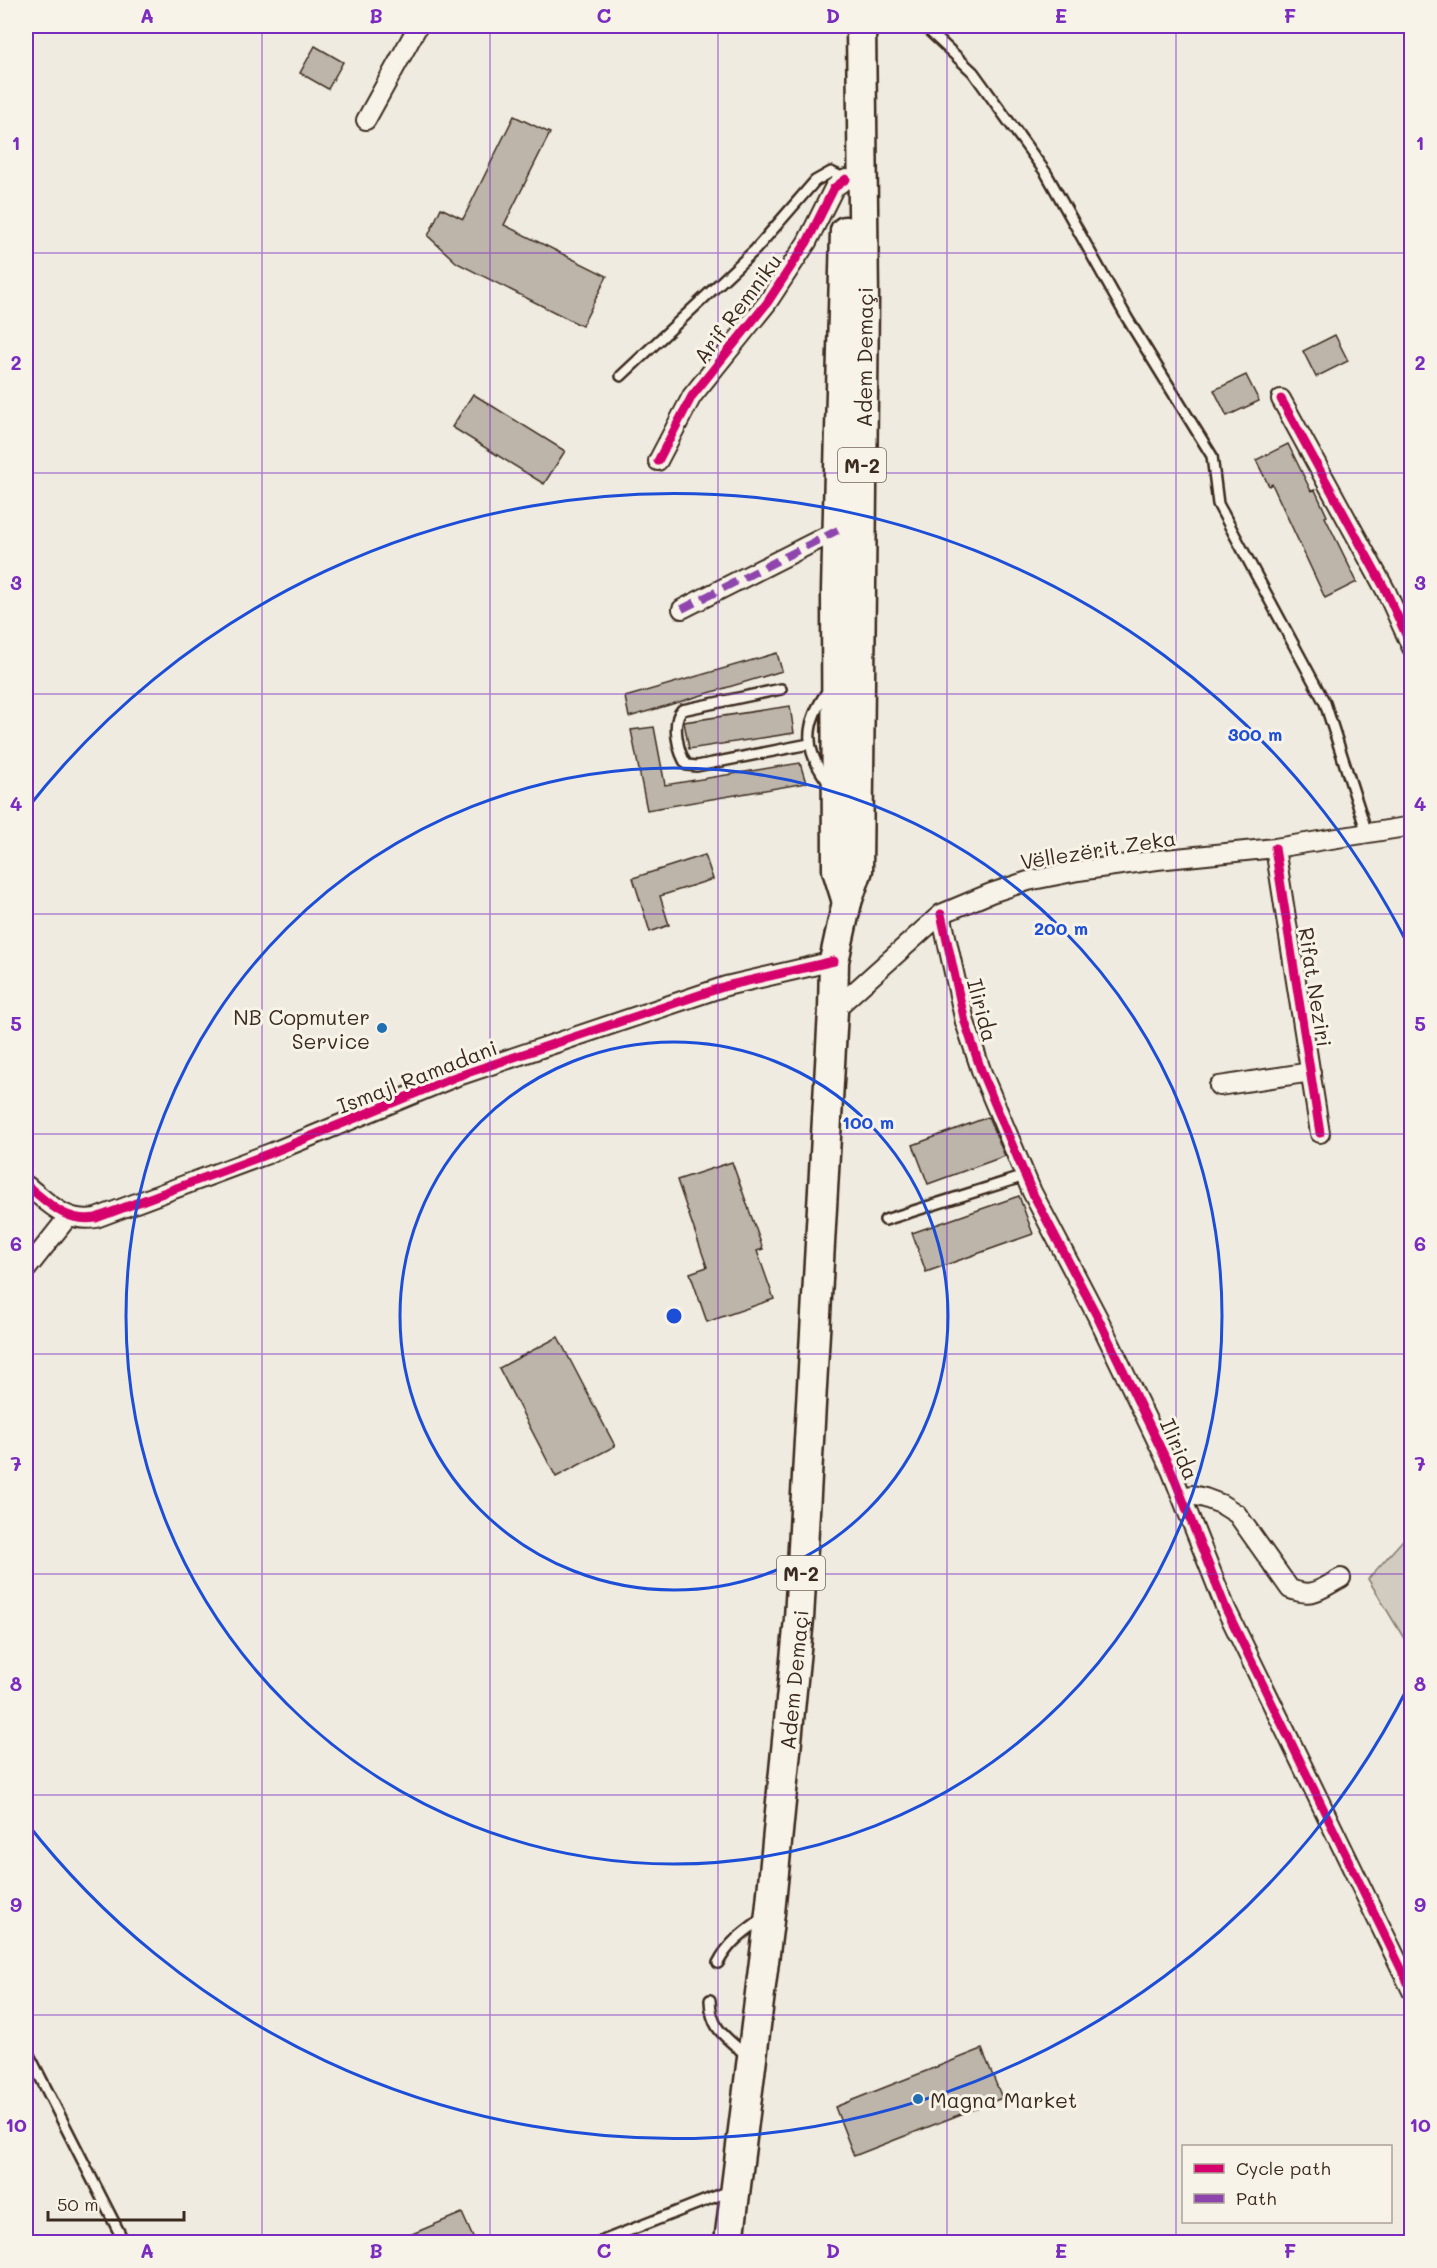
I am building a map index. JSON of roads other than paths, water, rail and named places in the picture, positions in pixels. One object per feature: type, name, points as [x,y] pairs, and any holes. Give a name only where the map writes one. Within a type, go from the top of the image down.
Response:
[{"type":"main road","name":"Adem Demaçi","points":[[844,26],[846,179],[836,591],[837,870],[847,902]]},
{"type":"main road","name":"Adem Demaçi","points":[[729,2242],[770,1913],[799,1619],[834,961],[847,902],[858,870],[864,299],[861,26]]},
{"type":"street","points":[[366,120],[418,26]]},
{"type":"street","name":"Arif Remniku","points":[[658,461],[692,396],[767,303],[807,242],[834,188],[846,179]]},
{"type":"street","points":[[1281,399],[1386,591],[1412,648]]},
{"type":"street","points":[[682,609],[838,530]]},
{"type":"street","name":"Vëllezërit Zeka","points":[[833,1011],[941,914],[991,893],[1028,881],[1158,860],[1275,848],[1412,826]]},
{"type":"street","name":"Rifat Neziri","points":[[1275,848],[1320,1132]]},
{"type":"street","name":"Ilirida","points":[[941,914],[965,1022],[982,1073],[1025,1176],[1097,1316],[1182,1497],[1226,1609],[1412,1991]]},
{"type":"street","name":"Ismajl Ramadani","points":[[68,1217],[83,1220],[96,1218],[273,1152],[455,1077],[715,990],[834,961]]},
{"type":"street","name":"Rifat Neziri","points":[[1219,1086],[1311,1072]]},
{"type":"street","points":[[26,1185],[68,1217],[26,1270]]},
{"type":"street","name":"Ilirida","points":[[1182,1497],[1192,1495],[1205,1498],[1237,1514],[1290,1589],[1304,1594],[1312,1593],[1341,1578]]},
{"type":"lane","points":[[924,26],[973,72],[1046,173],[1127,318],[1212,456],[1218,504],[1325,703],[1367,833]]},
{"type":"lane","points":[[621,376],[755,250],[815,181],[831,172],[846,179]]},
{"type":"lane","points":[[837,677],[813,717],[809,744],[817,765],[837,793]]},
{"type":"lane","points":[[781,689],[682,710],[676,716],[676,723],[682,759],[687,765],[697,766],[809,744]]},
{"type":"lane","points":[[885,1220],[1025,1176]]},
{"type":"lane","points":[[718,1963],[724,1950],[735,1938],[770,1913]]},
{"type":"lane","points":[[710,2000],[711,2016],[719,2030],[752,2061]]},
{"type":"lane","points":[[26,2049],[124,2242]]},
{"type":"lane","points":[[600,2242],[737,2188]]},
{"type":"place","name":"NB Copmuter Service","points":[[382,1028]]},
{"type":"place","name":"Magna Market","points":[[918,2099]]}]
